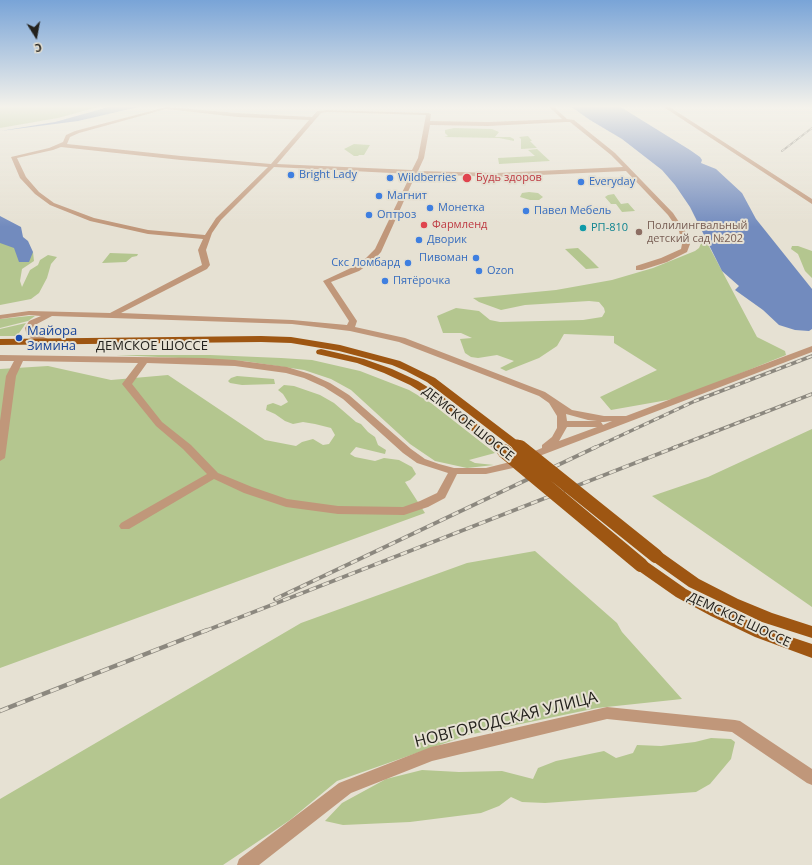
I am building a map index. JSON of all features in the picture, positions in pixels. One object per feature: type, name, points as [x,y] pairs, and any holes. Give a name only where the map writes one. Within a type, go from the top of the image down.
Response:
[{"type":"main road","name":"ДЕМСКОЕ ШОССЕ","points":[[0,342],[290,340],[340,348],[396,363],[421,374],[461,402],[656,556],[694,583],[767,618],[812,632]]},
{"type":"main road","name":"ДЕМСКОЕ ШОССЕ","points":[[0,347],[249,346],[299,348],[360,361],[388,371],[414,383],[438,398],[641,565],[681,593],[716,612],[761,633],[812,651]]},
{"type":"street","points":[[58,146],[37,153],[14,157],[23,178],[37,193],[52,204],[92,220],[148,232],[208,237]]},
{"type":"street","points":[[75,146],[181,158],[273,165],[414,172],[491,175],[628,169]]},
{"type":"street","points":[[112,315],[204,267],[206,265],[202,250],[213,226],[223,213],[273,165],[289,146]]},
{"type":"street","points":[[350,328],[353,321],[326,281],[345,274],[360,266],[369,260],[378,250],[421,158],[423,146]]},
{"type":"street","points":[[604,146],[628,169],[672,215],[683,232],[686,244],[685,249],[679,253],[639,268]]},
{"type":"street","points":[[726,146],[812,202]]},
{"type":"street","points":[[0,317],[29,314],[112,315],[292,322],[350,328],[402,340],[536,392],[569,412],[604,419],[636,416]]},
{"type":"street","points":[[45,341],[30,334],[29,328],[32,323],[52,314],[71,314]]},
{"type":"street","points":[[0,358],[146,359],[235,363],[271,368],[306,376],[327,385],[346,397],[407,451],[421,461],[454,471],[486,471],[509,466],[538,453],[812,349]]},
{"type":"street","points":[[0,458],[11,376],[20,358]]},
{"type":"street","points":[[146,359],[128,384],[159,424],[187,447],[214,475],[248,490],[286,503],[338,510],[404,511],[424,504],[441,495],[454,471]]},
{"type":"street","points":[[538,453],[556,440],[562,428],[562,416],[554,403]]},
{"type":"street","points":[[562,424],[596,424],[636,416]]},
{"type":"street","points":[[125,526],[214,475]]},
{"type":"street","name":"НОВГОРОДСКАЯ УЛИЦА","points":[[245,865],[345,788],[431,754],[606,713],[734,726],[812,778]]},
{"type":"green space","points":[[349,146],[369,146],[364,155],[358,156],[354,156],[344,149]]},
{"type":"green space","points":[[521,146],[535,146],[537,148],[521,149]]},
{"type":"green space","points":[[537,149],[550,161],[499,164],[498,158],[535,156],[528,150]]},
{"type":"green space","points":[[522,193],[538,193],[543,197],[539,200],[530,200],[520,197]]},
{"type":"green space","points":[[614,194],[621,204],[628,203],[635,211],[622,212],[616,204],[611,204],[605,197]]},
{"type":"green space","points":[[0,235],[33,252],[34,261],[22,269],[20,281],[22,287],[30,270],[38,265],[40,260],[48,255],[57,257],[51,264],[47,278],[39,293],[31,299],[0,305]]},
{"type":"green space","points":[[704,237],[757,337],[785,351],[786,355],[679,398],[611,410],[600,397],[657,370],[614,343],[614,336],[564,334],[557,346],[539,358],[506,371],[500,368],[514,361],[497,355],[478,358],[471,357],[465,353],[460,339],[472,338],[461,333],[443,333],[437,316],[456,308],[479,311],[490,320],[500,322],[583,320],[602,317],[605,312],[604,308],[599,302],[589,301],[525,305],[501,310],[479,302],[473,298],[556,290],[612,280],[653,268],[695,251],[699,248]]},
{"type":"green space","points":[[792,246],[798,246],[812,251],[812,278],[805,271],[798,254],[791,249]]},
{"type":"green space","points":[[578,248],[599,268],[586,269],[565,249]]},
{"type":"green space","points":[[110,253],[138,254],[126,262],[102,263]]},
{"type":"green space","points":[[35,316],[28,321],[0,328],[0,319]]},
{"type":"green space","points":[[26,323],[17,336],[0,336],[0,329]]},
{"type":"green space","points":[[116,355],[210,355],[312,360],[360,371],[409,390],[431,403],[495,453],[469,460],[475,463],[494,465],[467,468],[435,461],[410,444],[351,390],[331,379],[304,370],[244,361]]},
{"type":"green space","points":[[48,366],[111,380],[168,375],[265,440],[296,446],[302,442],[313,439],[323,445],[329,444],[335,435],[331,428],[303,422],[293,424],[285,421],[266,410],[267,405],[273,403],[281,406],[288,402],[283,394],[278,390],[284,385],[294,386],[320,395],[334,403],[356,422],[361,424],[375,437],[378,445],[386,450],[385,454],[356,447],[350,454],[355,457],[375,461],[384,458],[399,460],[412,467],[416,474],[410,480],[405,482],[425,513],[0,668],[0,369]]},
{"type":"green space","points":[[237,376],[274,379],[275,384],[242,385],[230,383],[228,381]]},
{"type":"green space","points":[[812,429],[812,607],[652,496],[708,477]]},
{"type":"green space","points":[[535,551],[617,623],[622,632],[682,699],[597,708],[468,735],[337,781],[290,820],[223,865],[0,865],[0,799],[301,623],[467,563]]},
{"type":"green space","points":[[711,738],[731,739],[735,742],[731,759],[710,784],[696,792],[545,803],[522,802],[511,797],[499,806],[481,813],[410,822],[343,825],[325,821],[342,803],[386,779],[422,770],[459,772],[502,771],[533,779],[538,768],[556,761],[604,751],[616,758],[633,753],[637,745],[661,746],[695,742]]},
{"type":"water","points":[[632,146],[684,146],[700,157],[702,160],[701,163],[716,169],[742,193],[756,219],[812,289],[812,329],[809,331],[795,330],[779,325],[763,310],[735,290],[739,286],[722,271],[690,207],[675,185],[662,170]]},
{"type":"water","points":[[0,216],[21,227],[23,237],[28,241],[33,252],[29,262],[19,262],[14,248],[0,243]]},
{"type":"railway","points":[[782,151],[788,146]]},
{"type":"railway","points":[[594,448],[695,401],[812,356]]},
{"type":"railway","points":[[673,448],[812,394]]},
{"type":"railway","points":[[275,599],[596,447]]},
{"type":"railway","points":[[205,631],[676,447]]},
{"type":"railway","points":[[0,711],[207,630]]},
{"type":"place","name":"Bright Lady","points":[[291,175]]},
{"type":"place","name":"Wildberries","points":[[390,178]]},
{"type":"place","name":"Будь здоров","points":[[467,178]]},
{"type":"place","name":"Everyday","points":[[581,182]]},
{"type":"place","name":"Магнит","points":[[379,196]]},
{"type":"place","name":"Монетка","points":[[430,208]]},
{"type":"place","name":"Павел Мебель","points":[[526,211]]},
{"type":"place","name":"Оптроз","points":[[369,215]]},
{"type":"place","name":"Фармленд","points":[[424,225]]},
{"type":"place","name":"РП-810","points":[[583,228]]},
{"type":"place","name":"Полилингвальный детский сад №202","points":[[639,232]]},
{"type":"place","name":"Дворик","points":[[419,240]]},
{"type":"place","name":"Пивоман","points":[[476,258]]},
{"type":"place","name":"Скс Ломбард","points":[[408,263]]},
{"type":"place","name":"Ozon","points":[[479,271]]},
{"type":"place","name":"Пятёрочка","points":[[385,281]]},
{"type":"place","name":"Майора Зимина","points":[[19,338]]}]
